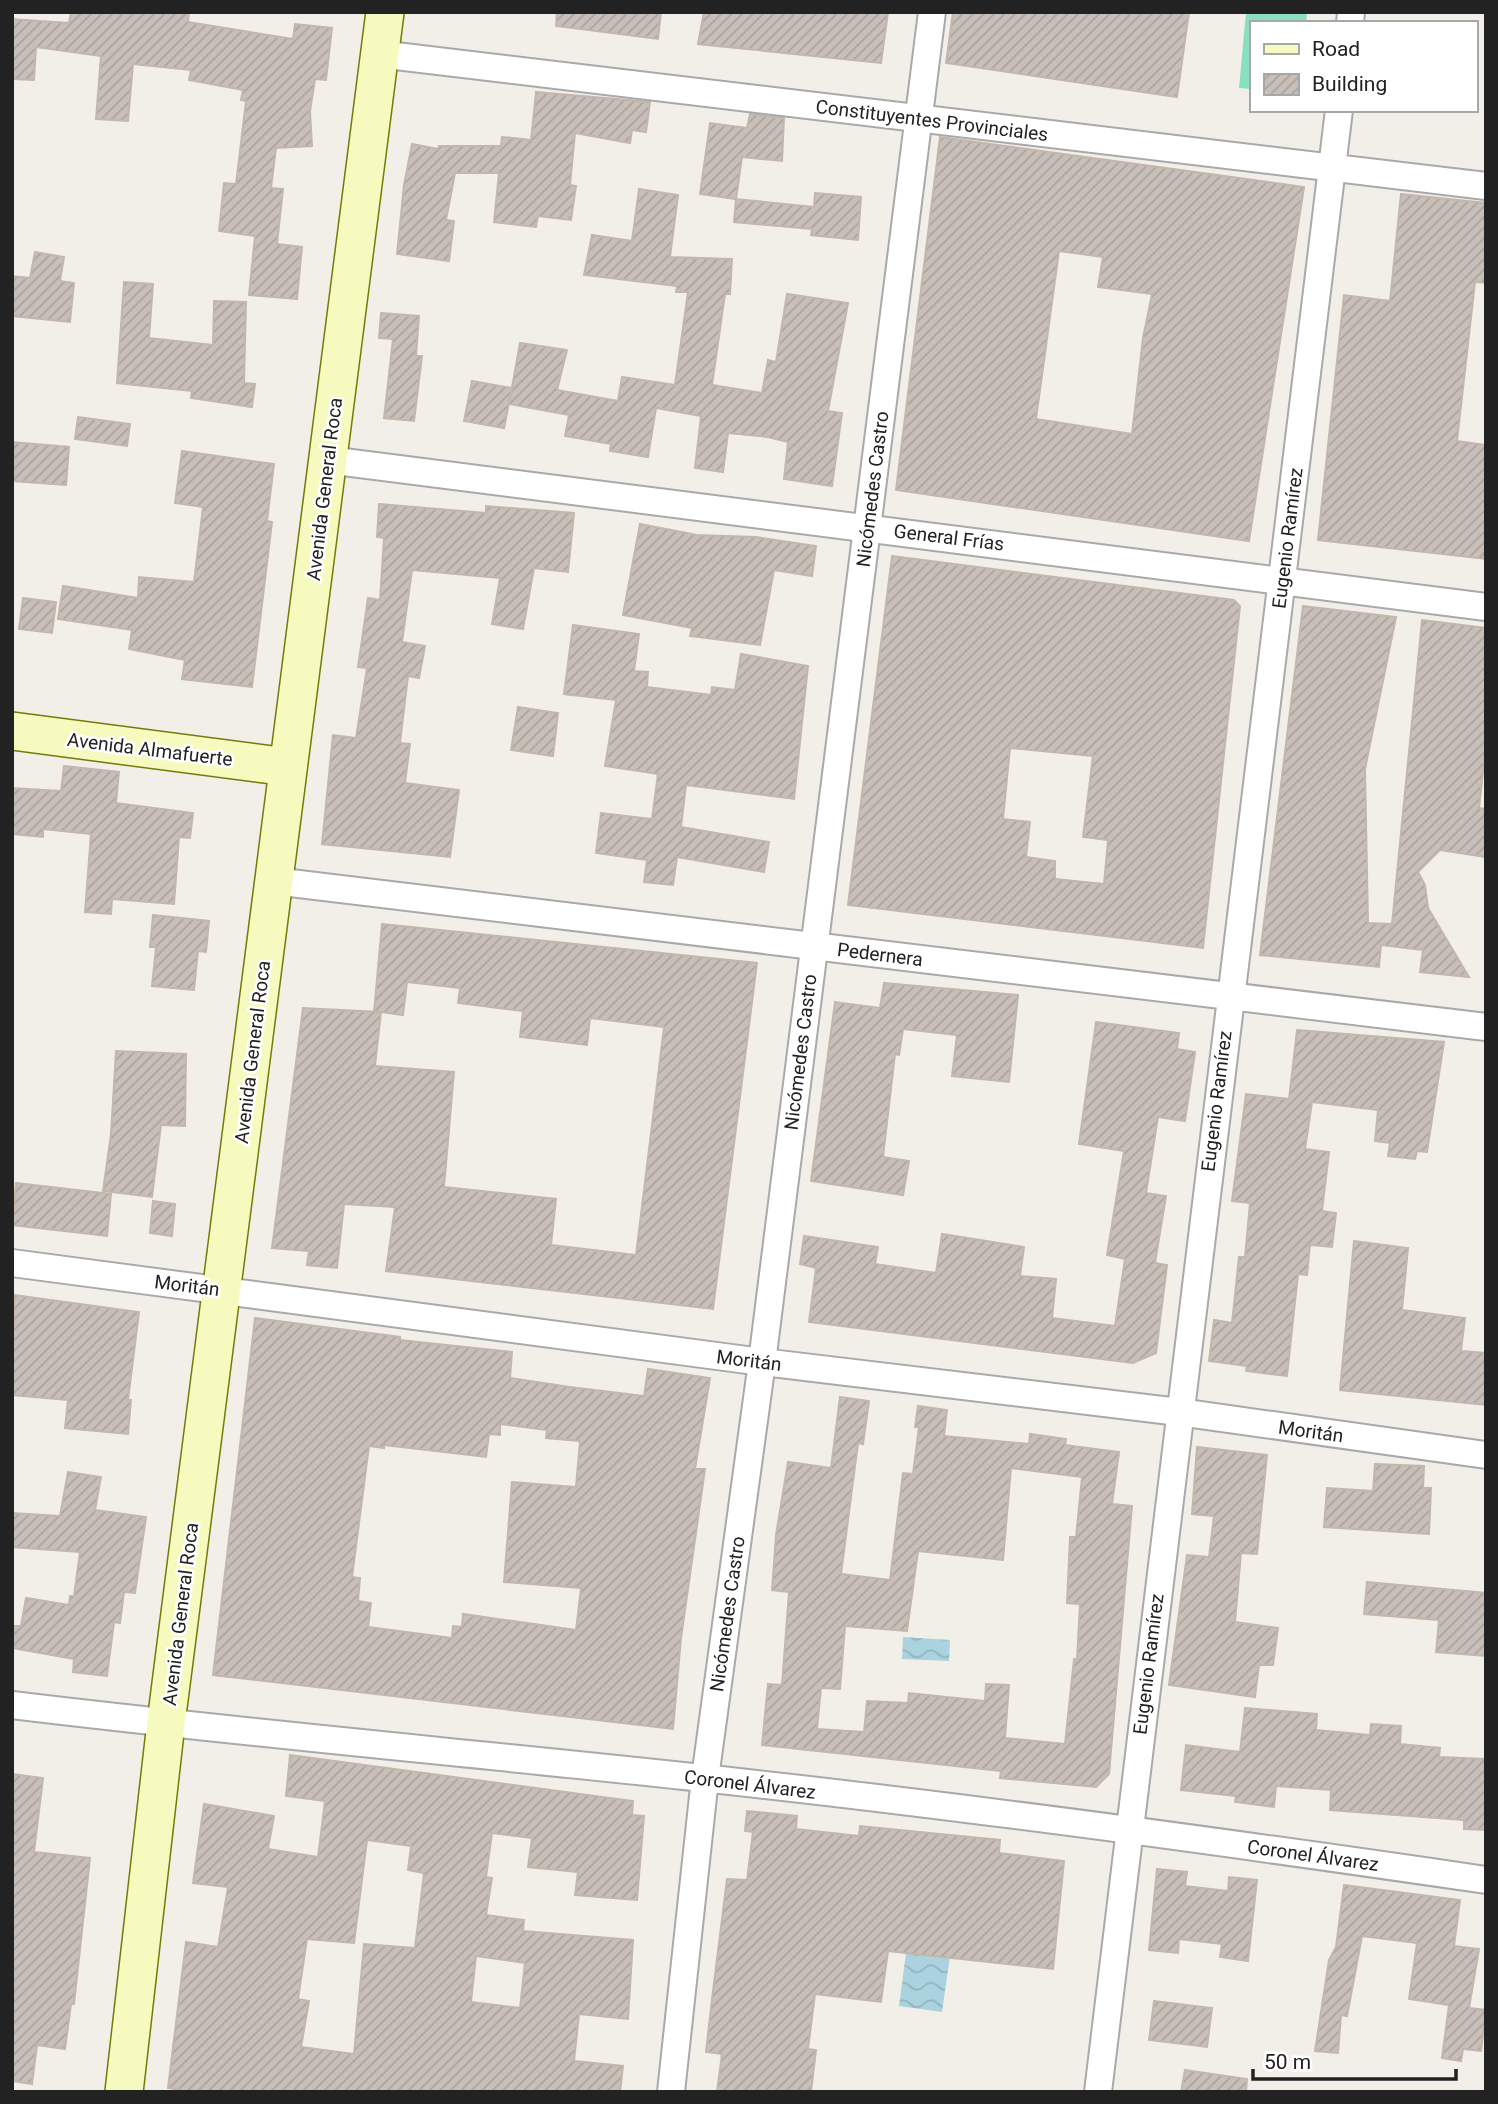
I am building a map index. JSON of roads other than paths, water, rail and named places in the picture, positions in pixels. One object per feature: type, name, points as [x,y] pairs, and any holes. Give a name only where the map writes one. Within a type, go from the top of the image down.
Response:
[{"type":"main road","name":"Avenida General Roca","points":[[124,2092],[166,1723],[385,12]]},
{"type":"main road","name":"Avenida Almafuerte","points":[[12,731],[288,767]]},
{"type":"street","name":"Nicómedes Castro","points":[[671,2092],[705,1778],[762,1362],[932,12]]},
{"type":"street","name":"Constituyentes Provinciales","points":[[379,54],[1486,186]]},
{"type":"street","name":"Eugenio Ramírez","points":[[1098,2092],[1228,996],[1283,580],[1339,112]]},
{"type":"street","name":"General Frías","points":[[328,460],[867,526],[1486,607]]},
{"type":"street","name":"Pedernera","points":[[274,881],[1486,1027]]},
{"type":"street","name":"Moritán","points":[[12,1263],[762,1362],[1179,1412],[1486,1455]]},
{"type":"street","name":"Coronel Álvarez","points":[[12,1705],[705,1778],[1128,1828],[1486,1880]]},
{"type":"water","points":[[903,1637],[950,1640],[949,1661],[902,1659]]},
{"type":"water","points":[[906,1953],[950,1956],[942,2012],[899,2006]]}]
